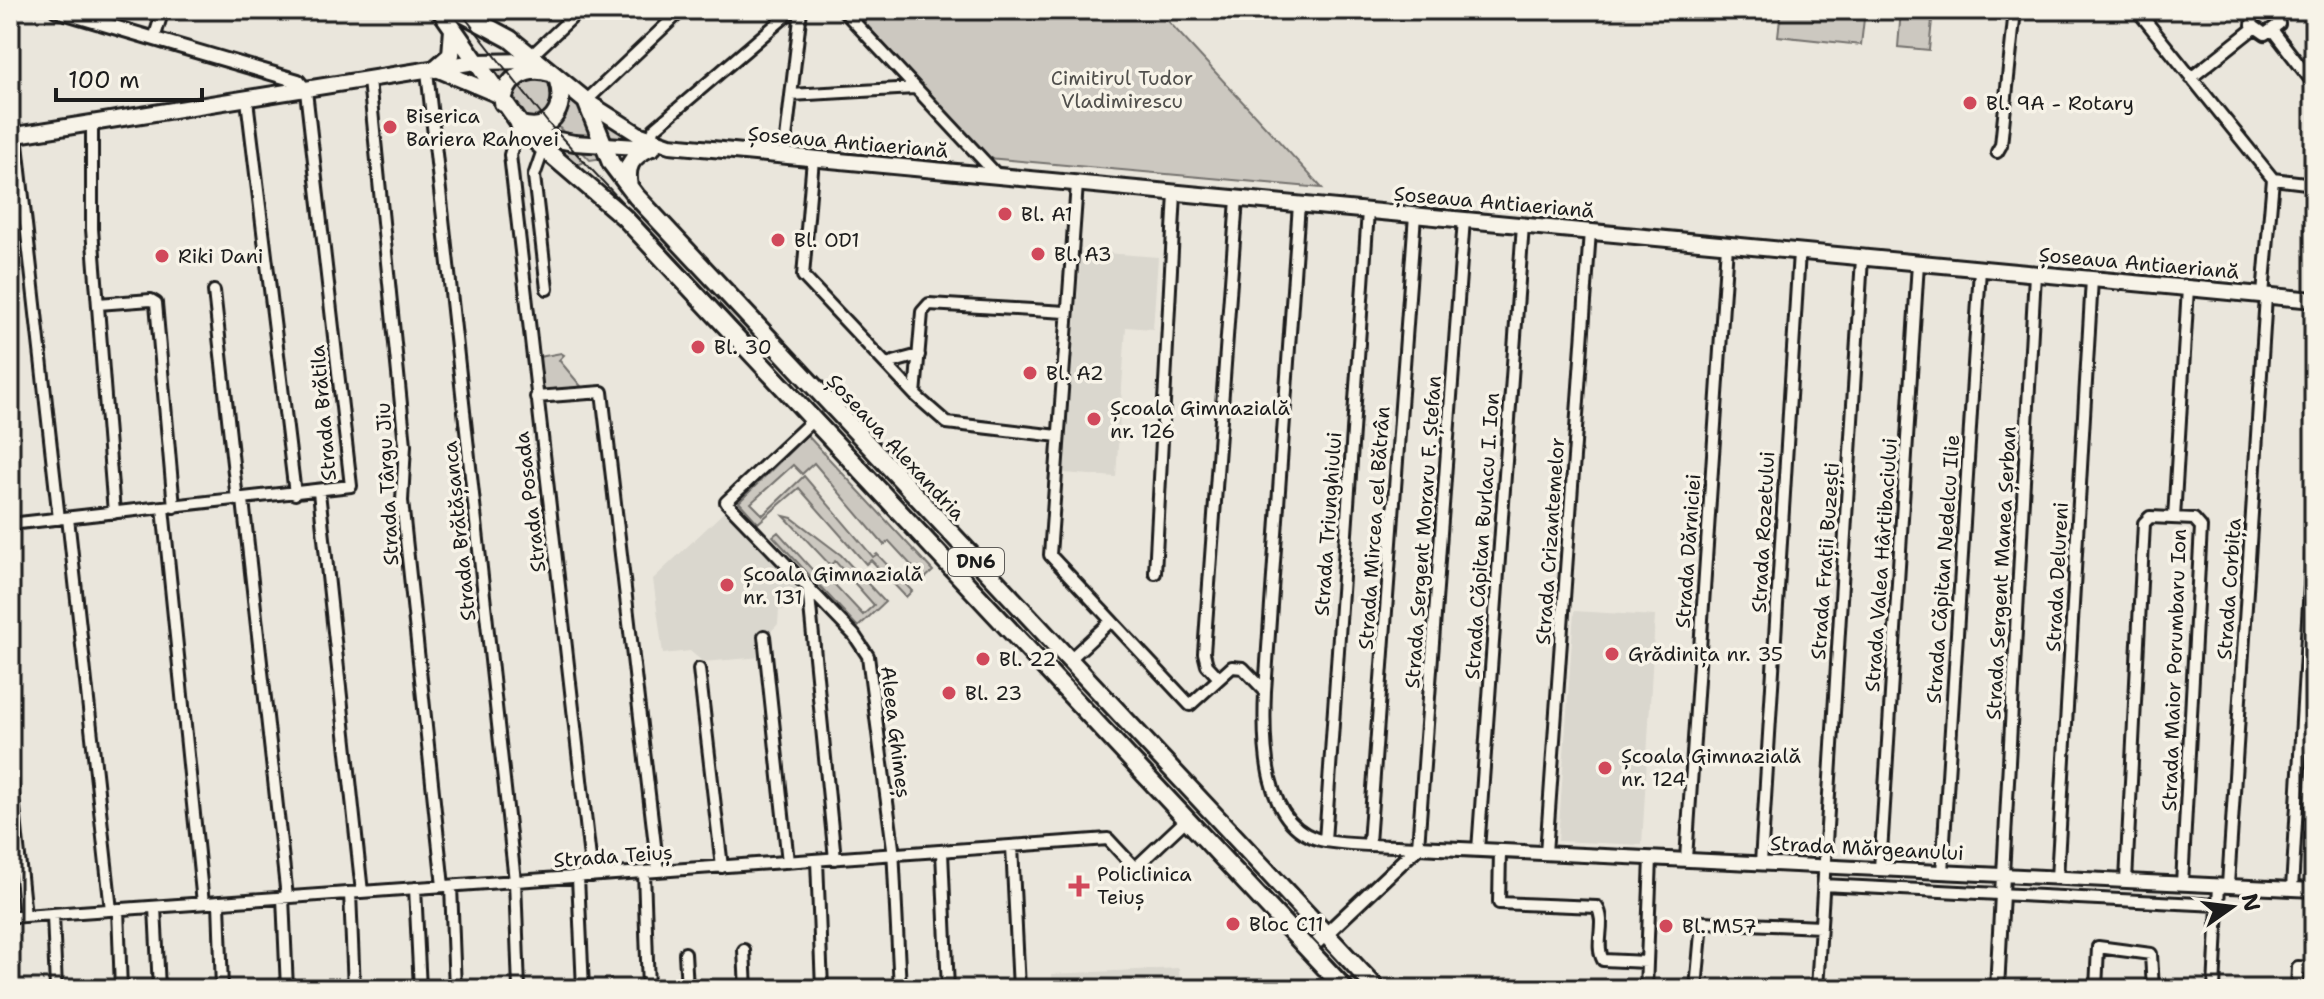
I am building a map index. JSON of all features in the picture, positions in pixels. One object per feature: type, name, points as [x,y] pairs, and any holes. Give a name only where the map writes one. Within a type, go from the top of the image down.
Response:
[{"type":"main road","name":"Șoseaua Alexandria","points":[[440,10],[523,129],[543,150],[616,209],[1345,989]]},
{"type":"main road","points":[[456,10],[490,27],[586,101],[650,144],[628,165],[629,188]]},
{"type":"main road","points":[[431,70],[451,55],[453,29]]},
{"type":"main road","points":[[13,136],[475,62],[534,58]]},
{"type":"main road","points":[[431,70],[464,78],[499,98],[521,73],[535,70],[554,77]]},
{"type":"main road","points":[[523,129],[541,126],[555,116],[561,100],[554,77]]},
{"type":"main road","name":"Șoseaua Alexandria","points":[[586,101],[604,146],[629,188],[1377,989]]},
{"type":"main road","name":"Șoseaua Antiaeriană","points":[[523,129],[604,146],[670,145],[2314,300]]},
{"type":"street","points":[[56,10],[90,15],[154,39],[298,81],[306,91]]},
{"type":"street","points":[[154,39],[163,10]]},
{"type":"street","points":[[534,58],[580,10]]},
{"type":"street","points":[[586,101],[682,10]]},
{"type":"street","points":[[650,144],[654,129],[793,10]]},
{"type":"street","points":[[784,156],[801,10]]},
{"type":"street","points":[[843,10],[997,175]]},
{"type":"street","points":[[1997,152],[2001,145],[2015,10]]},
{"type":"street","points":[[2137,10],[2273,179],[2314,184]]},
{"type":"street","points":[[2254,10],[2251,20],[2254,28],[2265,34],[2279,24],[2276,10]]},
{"type":"street","points":[[2191,78],[2254,28]]},
{"type":"street","points":[[2273,31],[2314,84]]},
{"type":"street","name":"Strada Brătășanca","points":[[431,70],[515,881],[519,989]]},
{"type":"street","name":"Strada Târgu Jiu","points":[[369,80],[405,445],[402,501],[447,886],[455,989]]},
{"type":"street","points":[[791,95],[915,88]]},
{"type":"street","name":"Strada Brătila","points":[[10,524],[345,489],[351,483],[306,91]]},
{"type":"street","points":[[247,100],[295,494]]},
{"type":"street","points":[[92,123],[92,229],[114,513]]},
{"type":"street","name":"Strada Posada","points":[[523,129],[510,155],[592,876]]},
{"type":"street","points":[[13,136],[114,909],[121,989]]},
{"type":"street","points":[[543,150],[535,163],[534,176],[547,289]]},
{"type":"street","points":[[813,159],[803,276],[915,395],[955,426],[1058,436]]},
{"type":"street","name":"Strada Corbița","points":[[2214,989],[2218,905],[2224,885],[2273,179]]},
{"type":"street","points":[[1077,184],[1050,555],[1190,705],[1219,678],[1238,666],[1265,691]]},
{"type":"street","points":[[1155,573],[1175,193]]},
{"type":"street","points":[[1219,678],[1207,665],[1204,653],[1237,199]]},
{"type":"street","points":[[1299,204],[1265,691],[1264,747],[1272,786],[1291,819],[1325,841]]},
{"type":"street","name":"Strada Triunghiului","points":[[1325,841],[1368,211]]},
{"type":"street","name":"Strada Mircea cel Bătrân","points":[[1369,843],[1415,215]]},
{"type":"street","name":"Strada Sergent Moraru F. Ștefan","points":[[1418,847],[1464,219]]},
{"type":"street","name":"Strada Căpitan Burlacu I. Ion","points":[[1478,850],[1523,225]]},
{"type":"street","name":"Strada Crizantemelor","points":[[1546,853],[1590,231]]},
{"type":"street","name":"Strada Dărniciei","points":[[1686,859],[1727,245]]},
{"type":"street","name":"Strada Rozetului","points":[[1761,863],[1799,252]]},
{"type":"street","name":"Strada Frații Buzești","points":[[1817,989],[1862,258]]},
{"type":"street","name":"Strada Valea Hârtibaciului","points":[[1880,869],[1918,263]]},
{"type":"street","name":"Strada Căpitan Nedelcu Ilie","points":[[1942,872],[1980,269]]},
{"type":"street","name":"Strada Sergent Manea Șerban","points":[[2003,875],[2035,274]]},
{"type":"street","name":"Strada Delureni","points":[[2057,878],[2092,279]]},
{"type":"street","name":"Strada Maior Porumbaru Ion","points":[[2182,884],[2201,527],[2198,520],[2174,518],[2188,288]]},
{"type":"street","points":[[214,291],[285,897],[287,989]]},
{"type":"street","points":[[98,304],[151,300],[156,303],[169,507],[203,903]]},
{"type":"street","points":[[915,395],[922,312],[929,304],[1066,312]]},
{"type":"street","points":[[886,364],[919,355]]},
{"type":"street","points":[[536,397],[602,392],[658,871]]},
{"type":"street","name":"Aleea Ghimeș","points":[[814,419],[726,502],[854,635],[868,656],[893,855],[900,989]]},
{"type":"street","points":[[319,492],[356,892],[354,989]]},
{"type":"street","points":[[2126,881],[2144,523],[2150,517],[2174,518]]},
{"type":"street","points":[[2292,889],[2314,519]]},
{"type":"street","points":[[808,586],[835,859]]},
{"type":"street","points":[[1068,661],[1111,621]]},
{"type":"street","points":[[764,636],[788,862]]},
{"type":"street","points":[[699,669],[722,867]]},
{"type":"street","points":[[10,768],[25,916]]},
{"type":"street","name":"Strada Teiuș","points":[[10,917],[1108,839],[1135,868],[1187,819]]},
{"type":"street","name":"Strada Mărgeanului","points":[[1325,841],[2314,890]]},
{"type":"street","points":[[1012,846],[1019,989]]},
{"type":"street","points":[[1309,950],[1418,847]]},
{"type":"street","points":[[1500,851],[1499,903],[1597,907],[1601,913],[1599,953],[1603,960],[1647,962]]},
{"type":"street","points":[[942,852],[948,989]]},
{"type":"street","points":[[1646,989],[1651,858]]},
{"type":"street","points":[[817,860],[822,989]]},
{"type":"street","points":[[644,872],[648,989]]},
{"type":"street","points":[[1997,989],[2003,875]]},
{"type":"street","points":[[578,877],[583,989]]},
{"type":"street","name":"Strada Mărgeanului","points":[[1823,885],[2218,905]]},
{"type":"street","points":[[415,888],[420,989]]},
{"type":"street","points":[[219,902],[222,989]]},
{"type":"street","points":[[155,907],[159,989]]},
{"type":"street","points":[[53,914],[56,989]]},
{"type":"street","points":[[1696,989],[1702,922],[1821,927]]},
{"type":"street","points":[[2096,989],[2098,947],[2151,954],[2153,989]]},
{"type":"street","points":[[744,950],[746,989]]},
{"type":"street","points":[[685,953],[687,989]]},
{"type":"street","points":[[2297,989],[2298,967],[2314,968]]},
{"type":"shaded area","points":[[1081,251],[1158,257],[1153,329],[1126,327],[1116,477],[1064,473]]},
{"type":"shaded area","name":"Școala Gimnazială nr. 131","points":[[727,509],[805,590],[803,607],[779,610],[778,624],[761,642],[762,657],[703,662],[690,651],[663,654],[653,579]]},
{"type":"shaded area","name":"Școala Gimnazială nr. 124","points":[[1574,611],[1655,616],[1642,845],[1558,841]]},
{"type":"shaded area","points":[[1179,968],[1180,989],[1053,989],[1052,974]]},
{"type":"green space","name":"Cimitirul Tudor Vladimirescu","points":[[853,10],[1158,10],[1322,188],[988,158]]},
{"type":"green space","points":[[1781,10],[1865,10],[1861,45],[1778,36]]},
{"type":"green space","points":[[1901,10],[1933,10],[1929,50],[1898,47]]},
{"type":"green space","points":[[497,59],[513,80],[516,76],[502,59],[525,59],[656,141],[604,146],[609,157],[590,160],[552,120],[549,123],[584,162],[568,170],[475,62]]},
{"type":"green space","points":[[564,355],[559,360],[585,391],[544,395],[539,357]]},
{"type":"green space","points":[[807,435],[933,571],[924,579],[889,541],[884,545],[814,463],[802,474],[793,465],[751,503],[763,515],[804,476],[873,557],[877,554],[912,591],[906,597],[871,560],[866,564],[799,488],[758,523],[739,502]]},
{"type":"green space","points":[[784,516],[792,518],[841,555],[885,602],[858,627],[818,584],[812,588],[808,584],[813,579],[773,536],[778,532],[817,575],[822,571],[863,615],[874,605],[835,561],[830,565]]},
{"type":"tram line","points":[[459,10],[548,123],[1359,989]]},
{"type":"place","name":"Bl. 9A - Rotary","points":[[1970,103]]},
{"type":"place","name":"Biserica Bariera Rahovei","points":[[390,127]]},
{"type":"place","name":"Bl. A1","points":[[1005,214]]},
{"type":"place","name":"Bl. OD1","points":[[778,240]]},
{"type":"place","name":"Bl. A3","points":[[1038,254]]},
{"type":"place","name":"Riki Dani","points":[[162,256]]},
{"type":"place","name":"Bl. 30","points":[[698,347]]},
{"type":"place","name":"Bl. A2","points":[[1030,373]]},
{"type":"place","name":"Școala Gimnazială nr. 126","points":[[1094,419]]},
{"type":"place","name":"Școala Gimnazială nr. 131","points":[[727,585]]},
{"type":"place","name":"Grădinița nr. 35","points":[[1612,654]]},
{"type":"place","name":"Bl. 22","points":[[983,659]]},
{"type":"place","name":"Bl. 23","points":[[949,693]]},
{"type":"place","name":"Școala Gimnazială nr. 124","points":[[1605,768]]},
{"type":"place","name":"Policlinica Teiuș","points":[[1079,886]]},
{"type":"place","name":"Bloc C11","points":[[1233,924]]},
{"type":"place","name":"Bl. M57","points":[[1666,926]]}]
